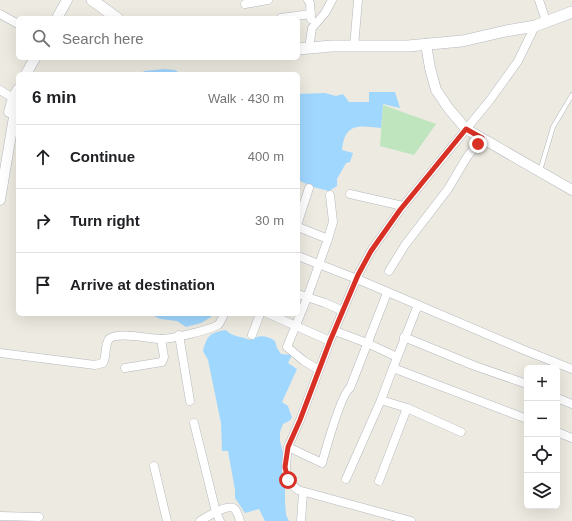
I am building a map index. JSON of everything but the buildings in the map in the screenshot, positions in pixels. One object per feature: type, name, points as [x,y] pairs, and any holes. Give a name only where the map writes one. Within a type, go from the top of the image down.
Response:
[{"type":"main road","points":[[96,1],[115,16]]},
{"type":"main road","points":[[304,48],[408,46],[462,41],[535,26],[546,21],[557,19],[572,12]]},
{"type":"street","points":[[58,16],[67,0]]},
{"type":"street","points":[[245,4],[268,0]]},
{"type":"street","points":[[308,0],[310,3],[312,28]]},
{"type":"street","points":[[304,48],[312,28],[325,13],[332,0]]},
{"type":"street","points":[[354,46],[358,0]]},
{"type":"street","points":[[538,0],[546,21]]},
{"type":"street","points":[[0,14],[16,23]]},
{"type":"street","points":[[296,16],[311,14]]},
{"type":"street","points":[[411,521],[303,493],[292,486],[286,474],[285,467],[288,447],[300,420],[334,331],[371,251],[403,206],[490,100],[518,61],[535,26]]},
{"type":"street","points":[[426,44],[436,90],[449,109],[466,129],[572,190]]},
{"type":"street","points":[[27,72],[34,60]]},
{"type":"street","points":[[33,72],[39,60]]},
{"type":"street","points":[[0,90],[16,97]]},
{"type":"street","points":[[0,161],[9,114],[16,97]]},
{"type":"street","points":[[0,200],[16,97]]},
{"type":"street","points":[[389,271],[405,245],[448,190],[467,157],[482,138]]},
{"type":"street","points":[[300,216],[309,188]]},
{"type":"street","points":[[300,313],[307,298],[333,222],[330,194]]},
{"type":"street","points":[[350,194],[403,206]]},
{"type":"street","points":[[300,228],[328,239]]},
{"type":"street","points":[[300,257],[572,369]]},
{"type":"street","points":[[288,447],[322,462],[342,401],[347,389],[350,388],[387,293]]},
{"type":"street","points":[[300,295],[343,311]]},
{"type":"street","points":[[346,479],[381,400],[404,337],[418,305]]},
{"type":"street","points":[[0,353],[95,365],[103,363],[105,359],[106,345],[108,340],[112,337],[120,336],[161,339],[212,328],[220,324],[223,316]]},
{"type":"street","points":[[252,335],[259,316]]},
{"type":"street","points":[[274,316],[295,324],[330,341]]},
{"type":"street","points":[[299,316],[287,347],[304,362],[319,370]]},
{"type":"street","points":[[334,331],[367,343],[397,357]]},
{"type":"street","points":[[179,335],[190,401]]},
{"type":"street","points":[[404,337],[475,366],[524,383]]},
{"type":"street","points":[[125,368],[162,362],[164,357],[161,339]]},
{"type":"street","points":[[393,368],[524,419]]},
{"type":"street","points":[[560,399],[572,404]]},
{"type":"street","points":[[381,400],[407,408],[461,432]]},
{"type":"street","points":[[380,481],[407,408]]},
{"type":"street","points":[[194,424],[216,512],[220,521]]},
{"type":"street","points":[[560,433],[572,438]]},
{"type":"street","points":[[154,466],[167,521]]},
{"type":"street","points":[[301,521],[303,493]]},
{"type":"street","points":[[200,521],[216,512],[231,507],[234,509],[240,521]]},
{"type":"street","points":[[0,516],[39,517]]},
{"type":"lane","points":[[539,171],[553,127],[572,95]]},
{"type":"green space","points":[[383,105],[436,124],[414,155],[380,146]]},
{"type":"water","points":[[165,69],[175,70],[178,72],[143,72]]},
{"type":"water","points":[[369,92],[395,92],[400,108],[383,104],[381,128],[354,128],[346,134],[342,150],[353,153],[350,162],[346,163],[337,179],[337,186],[329,191],[313,187],[300,181],[300,94],[325,93],[336,96],[343,94],[349,102],[369,102]]},
{"type":"water","points":[[154,316],[211,316],[201,323],[186,327],[177,321],[160,319]]},
{"type":"water","points":[[226,330],[234,335],[250,340],[262,336],[272,339],[275,341],[281,354],[292,355],[288,363],[297,369],[282,402],[288,406],[292,418],[283,424],[280,432],[280,441],[284,457],[286,515],[289,521],[265,521],[259,509],[245,513],[235,498],[228,451],[222,451],[221,423],[208,360],[203,351],[206,341],[210,336],[216,332]]},
{"type":"route","points":[[288,480],[285,467],[288,447],[300,420],[330,341],[358,275],[371,251],[400,210],[466,129],[482,138],[478,144]]}]
